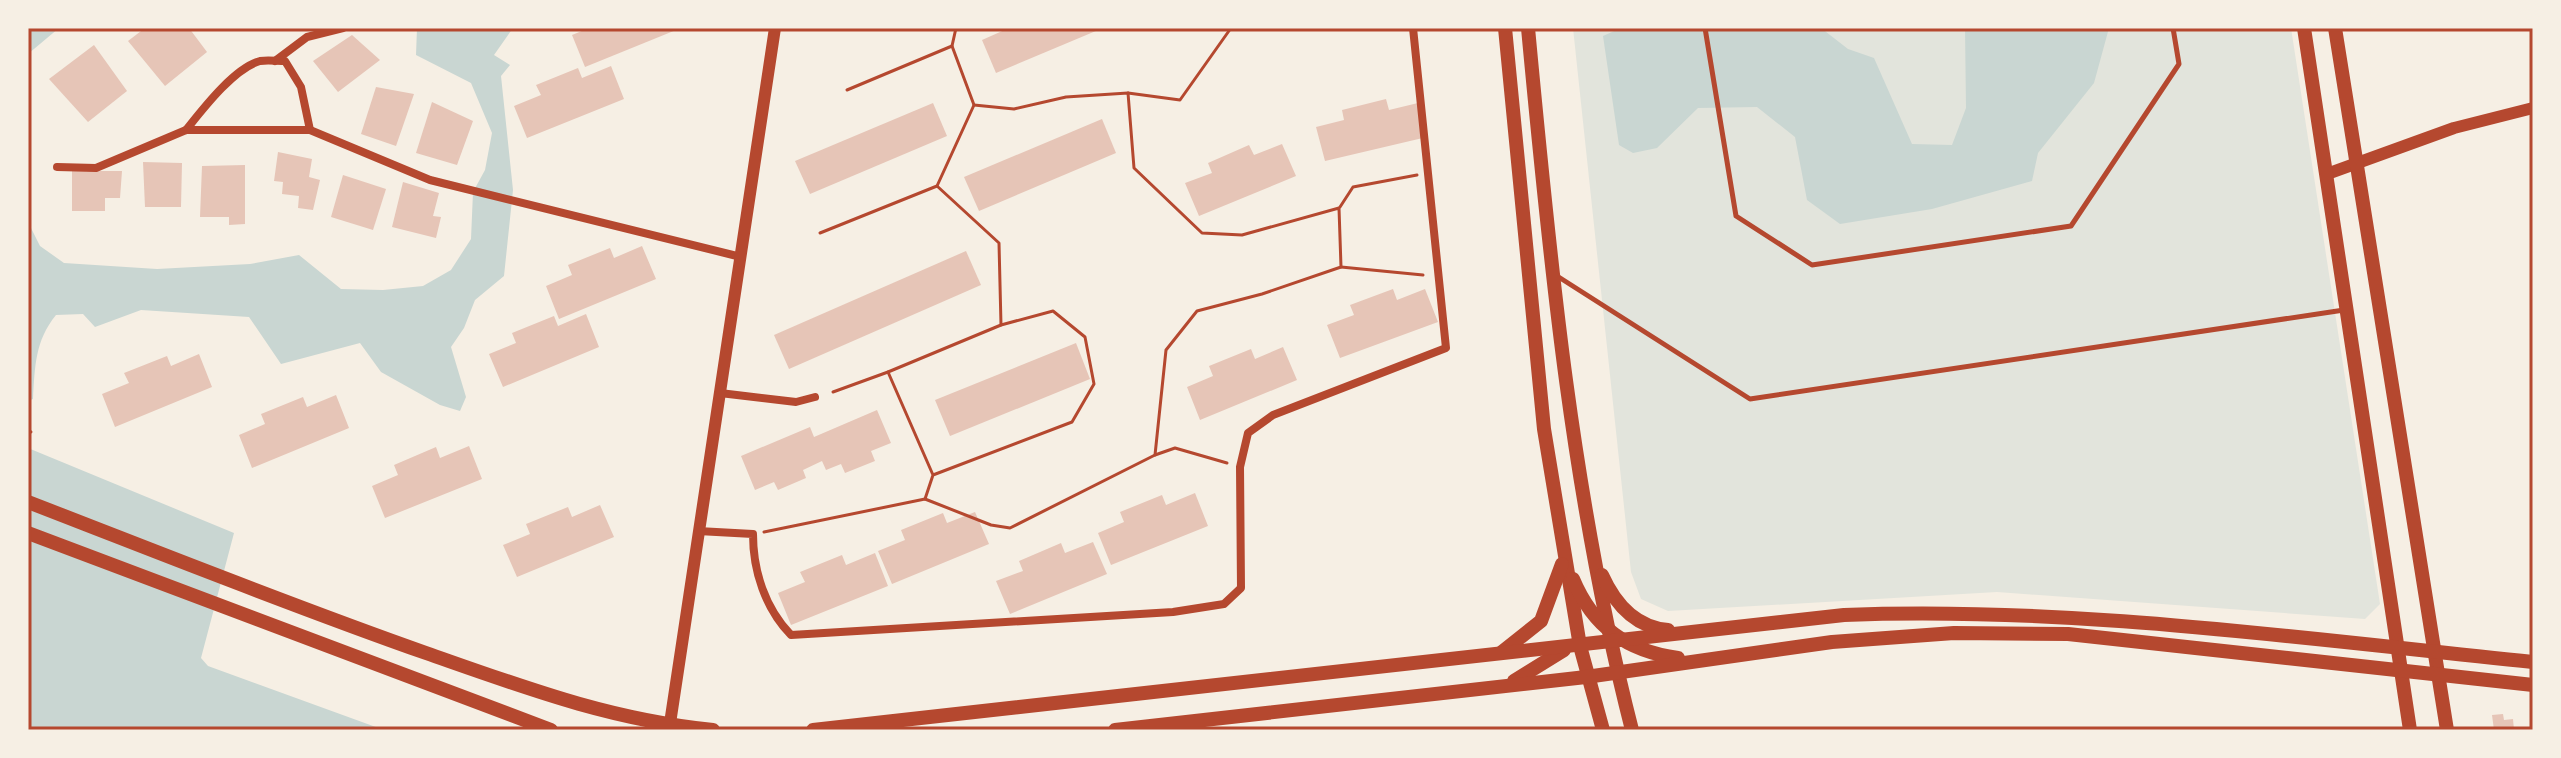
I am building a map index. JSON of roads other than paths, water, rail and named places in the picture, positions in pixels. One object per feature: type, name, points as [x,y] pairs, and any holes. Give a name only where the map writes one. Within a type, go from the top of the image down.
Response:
[{"type":"main road","points":[[1505,28],[1544,429],[1575,642],[1603,730]]},
{"type":"main road","points":[[1528,28],[1551,272],[1571,424],[1593,552],[1632,730]]},
{"type":"main road","points":[[2304,28],[2349,309],[2410,730]]},
{"type":"main road","points":[[2335,28],[2447,730]]},
{"type":"main road","points":[[28,502],[251,588],[574,705],[669,728],[713,730]]},
{"type":"main road","points":[[28,533],[551,730]]},
{"type":"main road","points":[[1502,686],[1528,675],[1575,642],[1587,605],[1593,552]]},
{"type":"main road","points":[[1593,552],[1603,579],[1625,612],[1660,630],[1690,632]]},
{"type":"main road","points":[[1563,556],[1587,605],[1613,638],[1660,656],[1694,661]]},
{"type":"main road","points":[[1497,655],[1517,644],[1541,621],[1555,590],[1563,556]]},
{"type":"main road","points":[[813,730],[1497,655],[1575,642],[1844,615],[1999,612],[2094,618],[2533,662]]},
{"type":"main road","points":[[1115,730],[1586,677],[1892,636],[2008,632],[2068,634],[2533,685]]},
{"type":"street","points":[[274,61],[307,37],[343,28]]},
{"type":"street","points":[[669,728],[775,28]]},
{"type":"street","points":[[698,531],[753,534],[753,561],[774,618],[791,635],[1173,612],[1224,604],[1241,588],[1240,467],[1248,433],[1273,415],[1446,348],[1413,28]]},
{"type":"street","points":[[186,130],[222,88],[258,61],[285,61],[301,87],[310,130]]},
{"type":"street","points":[[2327,174],[2438,134],[2533,108]]},
{"type":"street","points":[[57,167],[96,168],[186,130],[310,130],[430,180],[741,257]]},
{"type":"street","points":[[720,393],[796,402],[815,397]]},
{"type":"lane","points":[[1705,28],[1736,216],[1812,265],[2071,226],[2179,64],[2173,28]]},
{"type":"lane","points":[[1551,272],[1750,399],[2349,309]]}]
